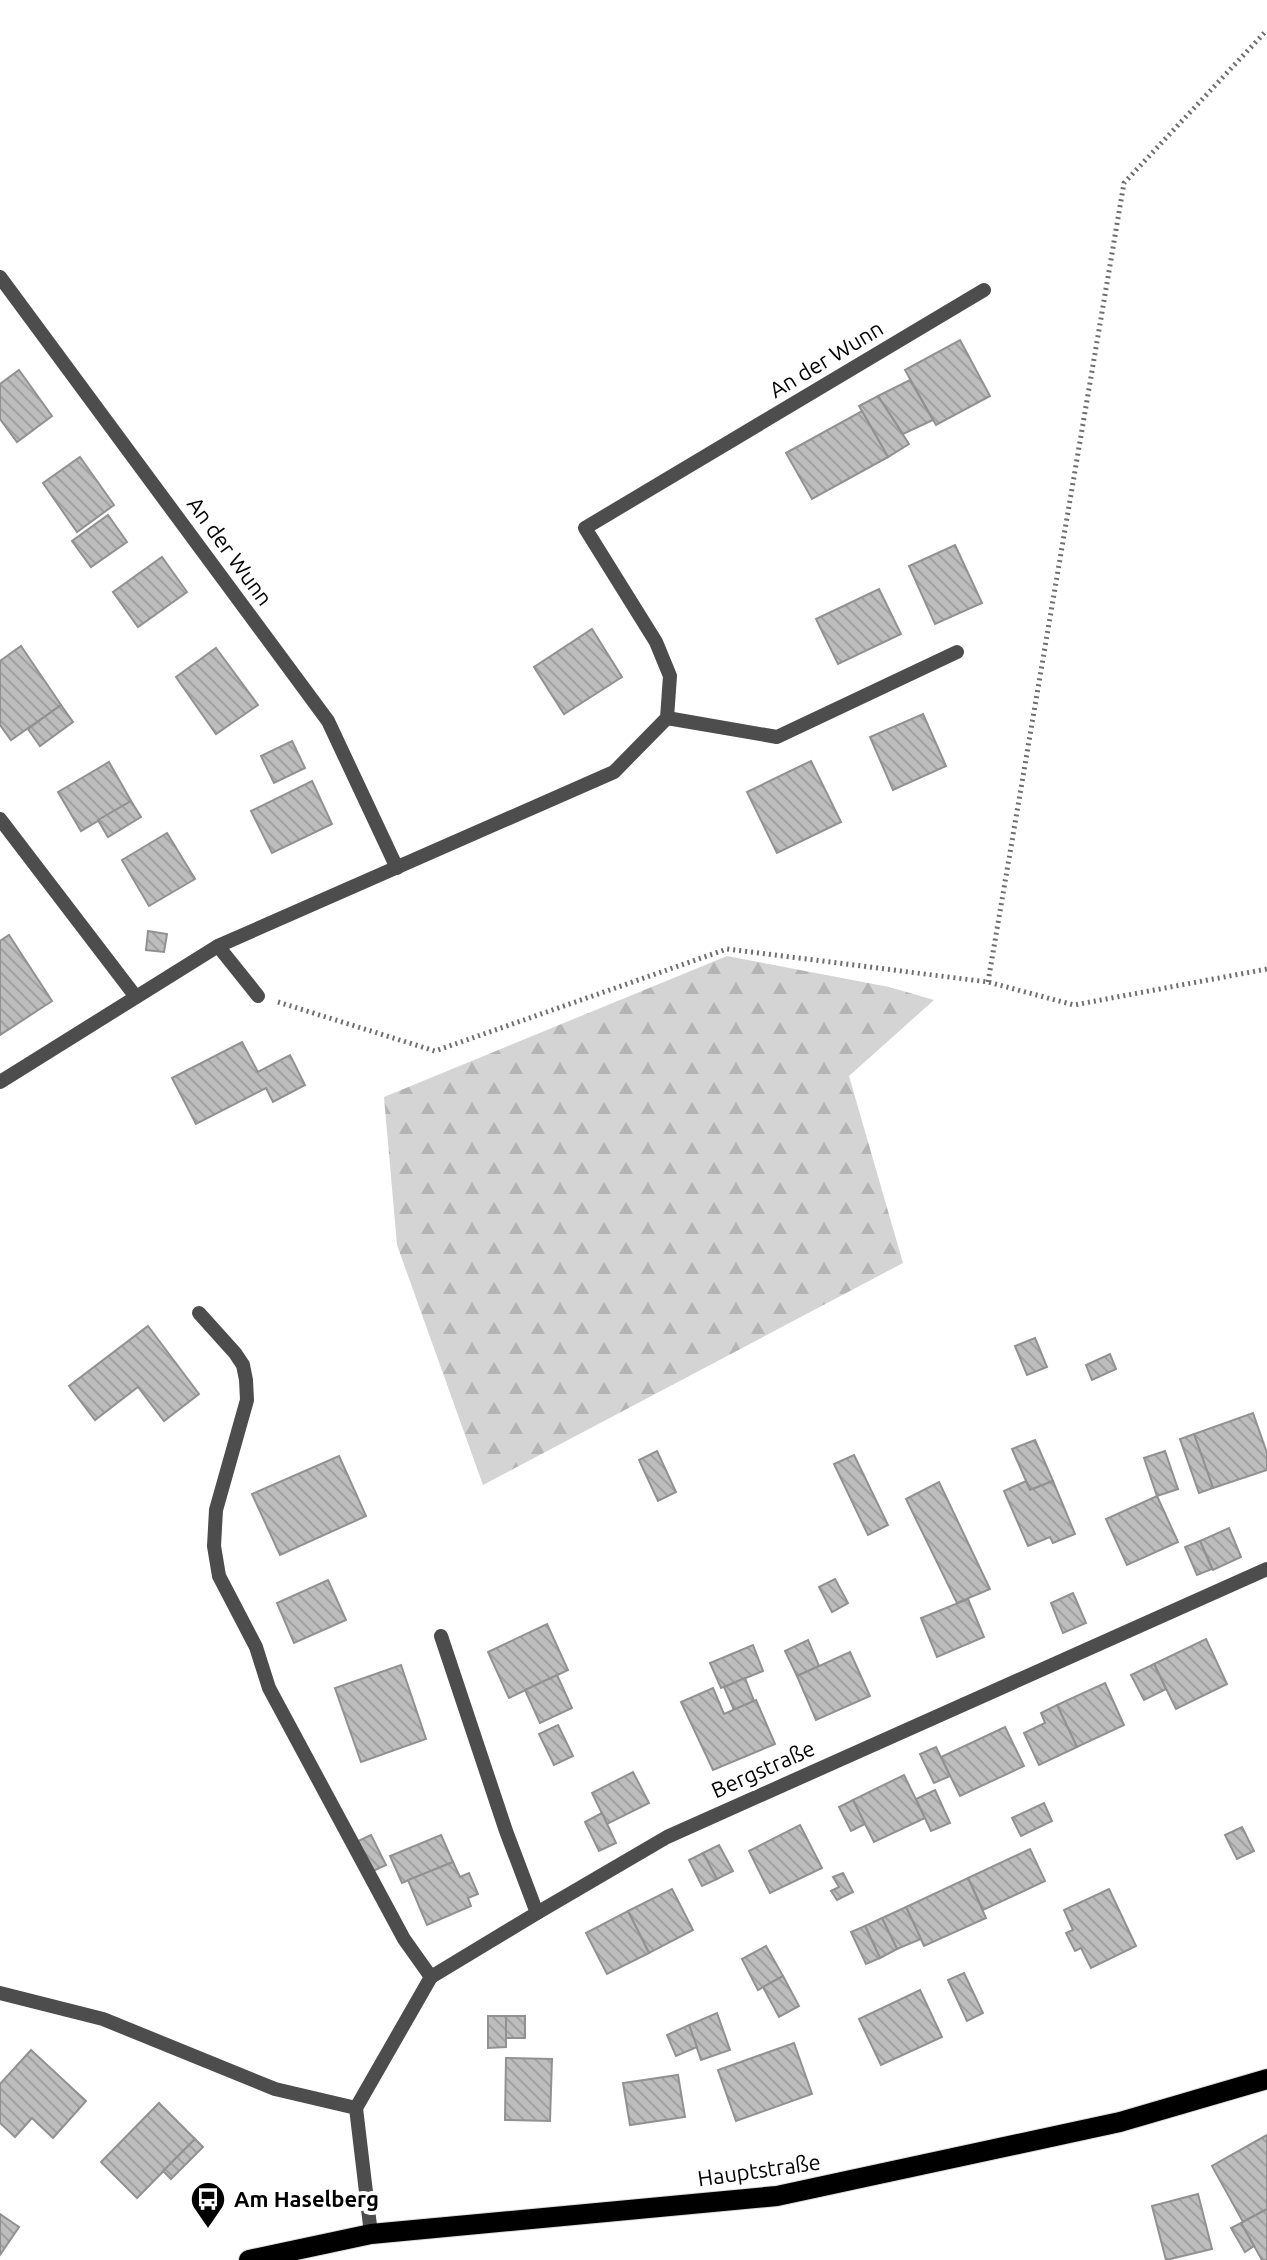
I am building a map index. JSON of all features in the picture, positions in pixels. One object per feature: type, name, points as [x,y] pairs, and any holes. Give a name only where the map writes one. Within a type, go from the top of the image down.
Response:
[{"type":"main road","name":"Hauptstraße","points":[[249,2260],[371,2234],[777,2196],[1120,2122],[1267,2079]]},
{"type":"street","name":"An der Wunn","points":[[0,277],[328,721],[397,868]]},
{"type":"street","name":"An der Wunn","points":[[667,718],[670,676],[656,642],[585,528],[984,290]]},
{"type":"street","points":[[0,1082],[218,946],[614,772],[667,718],[777,737],[957,652]]},
{"type":"street","points":[[0,819],[136,997]]},
{"type":"street","points":[[218,946],[258,996]]},
{"type":"street","points":[[199,1313],[235,1353],[243,1365],[246,1380],[247,1400],[216,1510],[214,1546],[219,1576],[256,1647],[269,1688],[404,1939],[431,1977]]},
{"type":"street","name":"Bergstraße","points":[[356,2108],[431,1977],[537,1913],[667,1837],[1267,1569]]},
{"type":"street","points":[[441,1636],[506,1831],[537,1913]]},
{"type":"street","points":[[0,1993],[103,2019],[275,2089],[356,2108],[371,2234]]},
{"type":"path","points":[[988,982],[1124,183],[1267,30]]},
{"type":"path","points":[[258,996],[435,1051],[727,949],[988,982],[1074,1005],[1267,969]]},
{"type":"green space","points":[[727,956],[889,987],[934,1000],[849,1076],[903,1263],[483,1485],[397,1245],[384,1097]]},
{"type":"building","points":[[960,340],[990,396],[936,425],[905,370]]},
{"type":"building","points":[[19,370],[52,416],[17,442],[0,419],[0,384]]},
{"type":"building","points":[[910,380],[933,420],[903,434],[878,396]]},
{"type":"building","points":[[878,396],[909,444],[888,457],[859,406]]},
{"type":"building","points":[[862,411],[888,457],[812,499],[786,453]]},
{"type":"building","points":[[80,457],[114,505],[77,532],[43,483]]},
{"type":"building","points":[[108,515],[127,542],[91,567],[72,541]]},
{"type":"building","points":[[955,545],[982,603],[935,624],[909,566]]},
{"type":"building","points":[[162,557],[187,592],[138,627],[113,592]]},
{"type":"building","points":[[879,589],[901,634],[838,664],[816,619]]},
{"type":"building","points":[[592,629],[622,677],[564,714],[534,667]]},
{"type":"building","points":[[21,646],[61,705],[11,740],[0,725],[0,661]]},
{"type":"building","points":[[216,648],[258,705],[216,734],[176,677]]},
{"type":"building","points":[[61,705],[73,722],[40,746],[28,729]]},
{"type":"building","points":[[923,714],[946,766],[893,790],[870,737]]},
{"type":"building","points":[[292,741],[305,768],[274,783],[261,756]]},
{"type":"building","points":[[811,761],[841,822],[777,853],[747,792]]},
{"type":"building","points":[[109,762],[131,801],[81,831],[58,792]]},
{"type":"building","points":[[312,781],[332,824],[272,853],[251,811]]},
{"type":"building","points":[[131,801],[141,817],[108,837],[98,820]]},
{"type":"building","points":[[167,833],[195,879],[149,906],[122,860]]},
{"type":"building","points":[[148,931],[167,934],[164,952],[146,950]]},
{"type":"building","points":[[9,935],[52,1001],[0,1035],[0,941]]},
{"type":"building","points":[[242,1042],[258,1072],[290,1055],[305,1085],[273,1102],[266,1088],[196,1124],[172,1078]]},
{"type":"building","points":[[148,1326],[199,1394],[164,1421],[138,1387],[95,1420],[69,1386]]},
{"type":"building","points":[[1035,1338],[1047,1367],[1027,1375],[1015,1346]]},
{"type":"building","points":[[1110,1354],[1116,1369],[1092,1380],[1086,1365]]},
{"type":"building","points":[[1253,1413],[1267,1453],[1267,1470],[1213,1488],[1194,1434]]},
{"type":"building","points":[[1194,1434],[1213,1488],[1199,1493],[1180,1439]]},
{"type":"building","points":[[1035,1440],[1053,1481],[1030,1490],[1012,1449]]},
{"type":"building","points":[[657,1451],[676,1492],[658,1501],[639,1460]]},
{"type":"building","points":[[1165,1451],[1178,1489],[1157,1496],[1144,1458]]},
{"type":"building","points":[[854,1455],[888,1525],[868,1535],[834,1464]]},
{"type":"building","points":[[339,1456],[366,1516],[280,1555],[252,1494]]},
{"type":"building","points":[[1026,1481],[1030,1490],[1053,1481],[1075,1534],[1053,1543],[1050,1537],[1028,1546],[1004,1491]]},
{"type":"building","points":[[939,1482],[990,1589],[957,1603],[906,1499]]},
{"type":"building","points":[[1157,1496],[1178,1542],[1127,1565],[1106,1519]]},
{"type":"building","points":[[1229,1528],[1241,1557],[1213,1570],[1200,1541]]},
{"type":"building","points":[[1200,1541],[1212,1569],[1197,1575],[1185,1547]]},
{"type":"building","points":[[835,1579],[848,1603],[832,1612],[819,1587]]},
{"type":"building","points":[[328,1580],[346,1620],[294,1643],[277,1603]]},
{"type":"building","points":[[1073,1593],[1086,1623],[1063,1633],[1051,1603]]},
{"type":"building","points":[[968,1599],[984,1637],[937,1657],[921,1618]]},
{"type":"building","points":[[547,1624],[568,1670],[509,1698],[488,1652]]},
{"type":"building","points":[[1206,1639],[1227,1684],[1176,1709],[1154,1664]]},
{"type":"building","points":[[808,1640],[819,1666],[797,1676],[785,1651]]},
{"type":"building","points":[[753,1645],[763,1671],[721,1688],[710,1663]]},
{"type":"building","points":[[850,1652],[870,1696],[816,1720],[797,1676]]},
{"type":"building","points":[[1154,1664],[1166,1689],[1144,1700],[1131,1675]]},
{"type":"building","points":[[401,1665],[426,1739],[361,1762],[335,1688]]},
{"type":"building","points":[[557,1675],[572,1708],[540,1723],[525,1690]]},
{"type":"building","points":[[745,1678],[754,1701],[734,1710],[724,1687]]},
{"type":"building","points":[[1105,1683],[1124,1725],[1077,1747],[1057,1705]]},
{"type":"building","points":[[713,1688],[724,1714],[756,1700],[775,1744],[713,1770],[681,1702]]},
{"type":"building","points":[[1057,1705],[1077,1747],[1039,1765],[1024,1733],[1045,1723],[1041,1713]]},
{"type":"building","points":[[558,1725],[573,1756],[554,1765],[539,1734]]},
{"type":"building","points":[[1005,1727],[1024,1766],[960,1796],[941,1757]]},
{"type":"building","points":[[936,1747],[950,1776],[934,1783],[920,1754]]},
{"type":"building","points":[[633,1772],[649,1803],[607,1824],[592,1793]]},
{"type":"building","points":[[904,1775],[925,1818],[874,1842],[853,1800]]},
{"type":"building","points":[[935,1790],[950,1823],[931,1831],[916,1799]]},
{"type":"building","points":[[853,1800],[865,1824],[851,1831],[839,1807]]},
{"type":"building","points":[[1044,1803],[1052,1821],[1021,1836],[1012,1818]]},
{"type":"building","points":[[602,1813],[616,1843],[599,1851],[585,1822]]},
{"type":"building","points":[[800,1825],[822,1868],[770,1893],[749,1851]]},
{"type":"building","points":[[1242,1827],[1254,1851],[1237,1859],[1225,1835]]},
{"type":"building","points":[[371,1835],[386,1865],[371,1872],[356,1842]]},
{"type":"building","points":[[441,1835],[453,1862],[402,1883],[390,1856]]},
{"type":"building","points":[[719,1845],[733,1871],[717,1879],[703,1853]]},
{"type":"building","points":[[1030,1849],[1045,1881],[983,1910],[968,1878]]},
{"type":"building","points":[[703,1853],[717,1879],[702,1886],[689,1860]]},
{"type":"building","points":[[453,1862],[460,1877],[469,1873],[478,1894],[468,1898],[471,1906],[427,1925],[408,1880]]},
{"type":"building","points":[[843,1873],[853,1892],[837,1900],[831,1891],[839,1887],[833,1877]]},
{"type":"building","points":[[968,1878],[986,1918],[924,1946],[906,1907]]},
{"type":"building","points":[[672,1889],[693,1930],[649,1953],[628,1911]]},
{"type":"building","points":[[1109,1889],[1136,1946],[1091,1968],[1081,1948],[1075,1951],[1066,1933],[1073,1930],[1064,1910]]},
{"type":"building","points":[[906,1907],[921,1939],[897,1949],[882,1918]]},
{"type":"building","points":[[628,1911],[649,1953],[607,1974],[586,1933]]},
{"type":"building","points":[[882,1918],[897,1949],[880,1958],[865,1926]]},
{"type":"building","points":[[865,1926],[880,1958],[866,1964],[851,1932]]},
{"type":"building","points":[[766,1946],[783,1976],[758,1990],[742,1959]]},
{"type":"building","points":[[964,1973],[983,2013],[967,2021],[948,1980]]},
{"type":"building","points":[[783,1976],[799,2006],[779,2017],[763,1987]]},
{"type":"building","points":[[920,1990],[942,2037],[881,2065],[859,2019]]},
{"type":"building","points":[[717,2013],[730,2050],[701,2060],[689,2025]]},
{"type":"building","points":[[488,2016],[506,2016],[506,2047],[488,2048]]},
{"type":"building","points":[[506,2016],[525,2016],[525,2038],[506,2038]]},
{"type":"building","points":[[689,2025],[697,2047],[676,2056],[667,2035]]},
{"type":"building","points":[[794,2043],[812,2094],[736,2121],[718,2070]]},
{"type":"building","points":[[31,2050],[86,2101],[53,2138],[32,2118],[15,2137],[0,2123],[0,2084]]},
{"type":"building","points":[[506,2058],[552,2059],[550,2121],[505,2120]]},
{"type":"building","points":[[678,2075],[685,2117],[630,2125],[623,2083]]},
{"type":"building","points":[[159,2103],[195,2139],[137,2198],[101,2162]]},
{"type":"building","points":[[1267,2135],[1267,2209],[1243,2222],[1212,2166]]},
{"type":"building","points":[[195,2139],[203,2147],[171,2179],[163,2171]]},
{"type":"building","points":[[1198,2194],[1212,2249],[1166,2260],[1152,2206]]},
{"type":"building","points":[[1267,2209],[1267,2260],[1262,2260],[1241,2223]]},
{"type":"building","points":[[0,2214],[19,2227],[0,2255]]},
{"type":"building","points":[[1241,2223],[1254,2246],[1245,2252],[1231,2228]]},
{"type":"place","name":"Am Haselberg","points":[[208,2230]]}]
